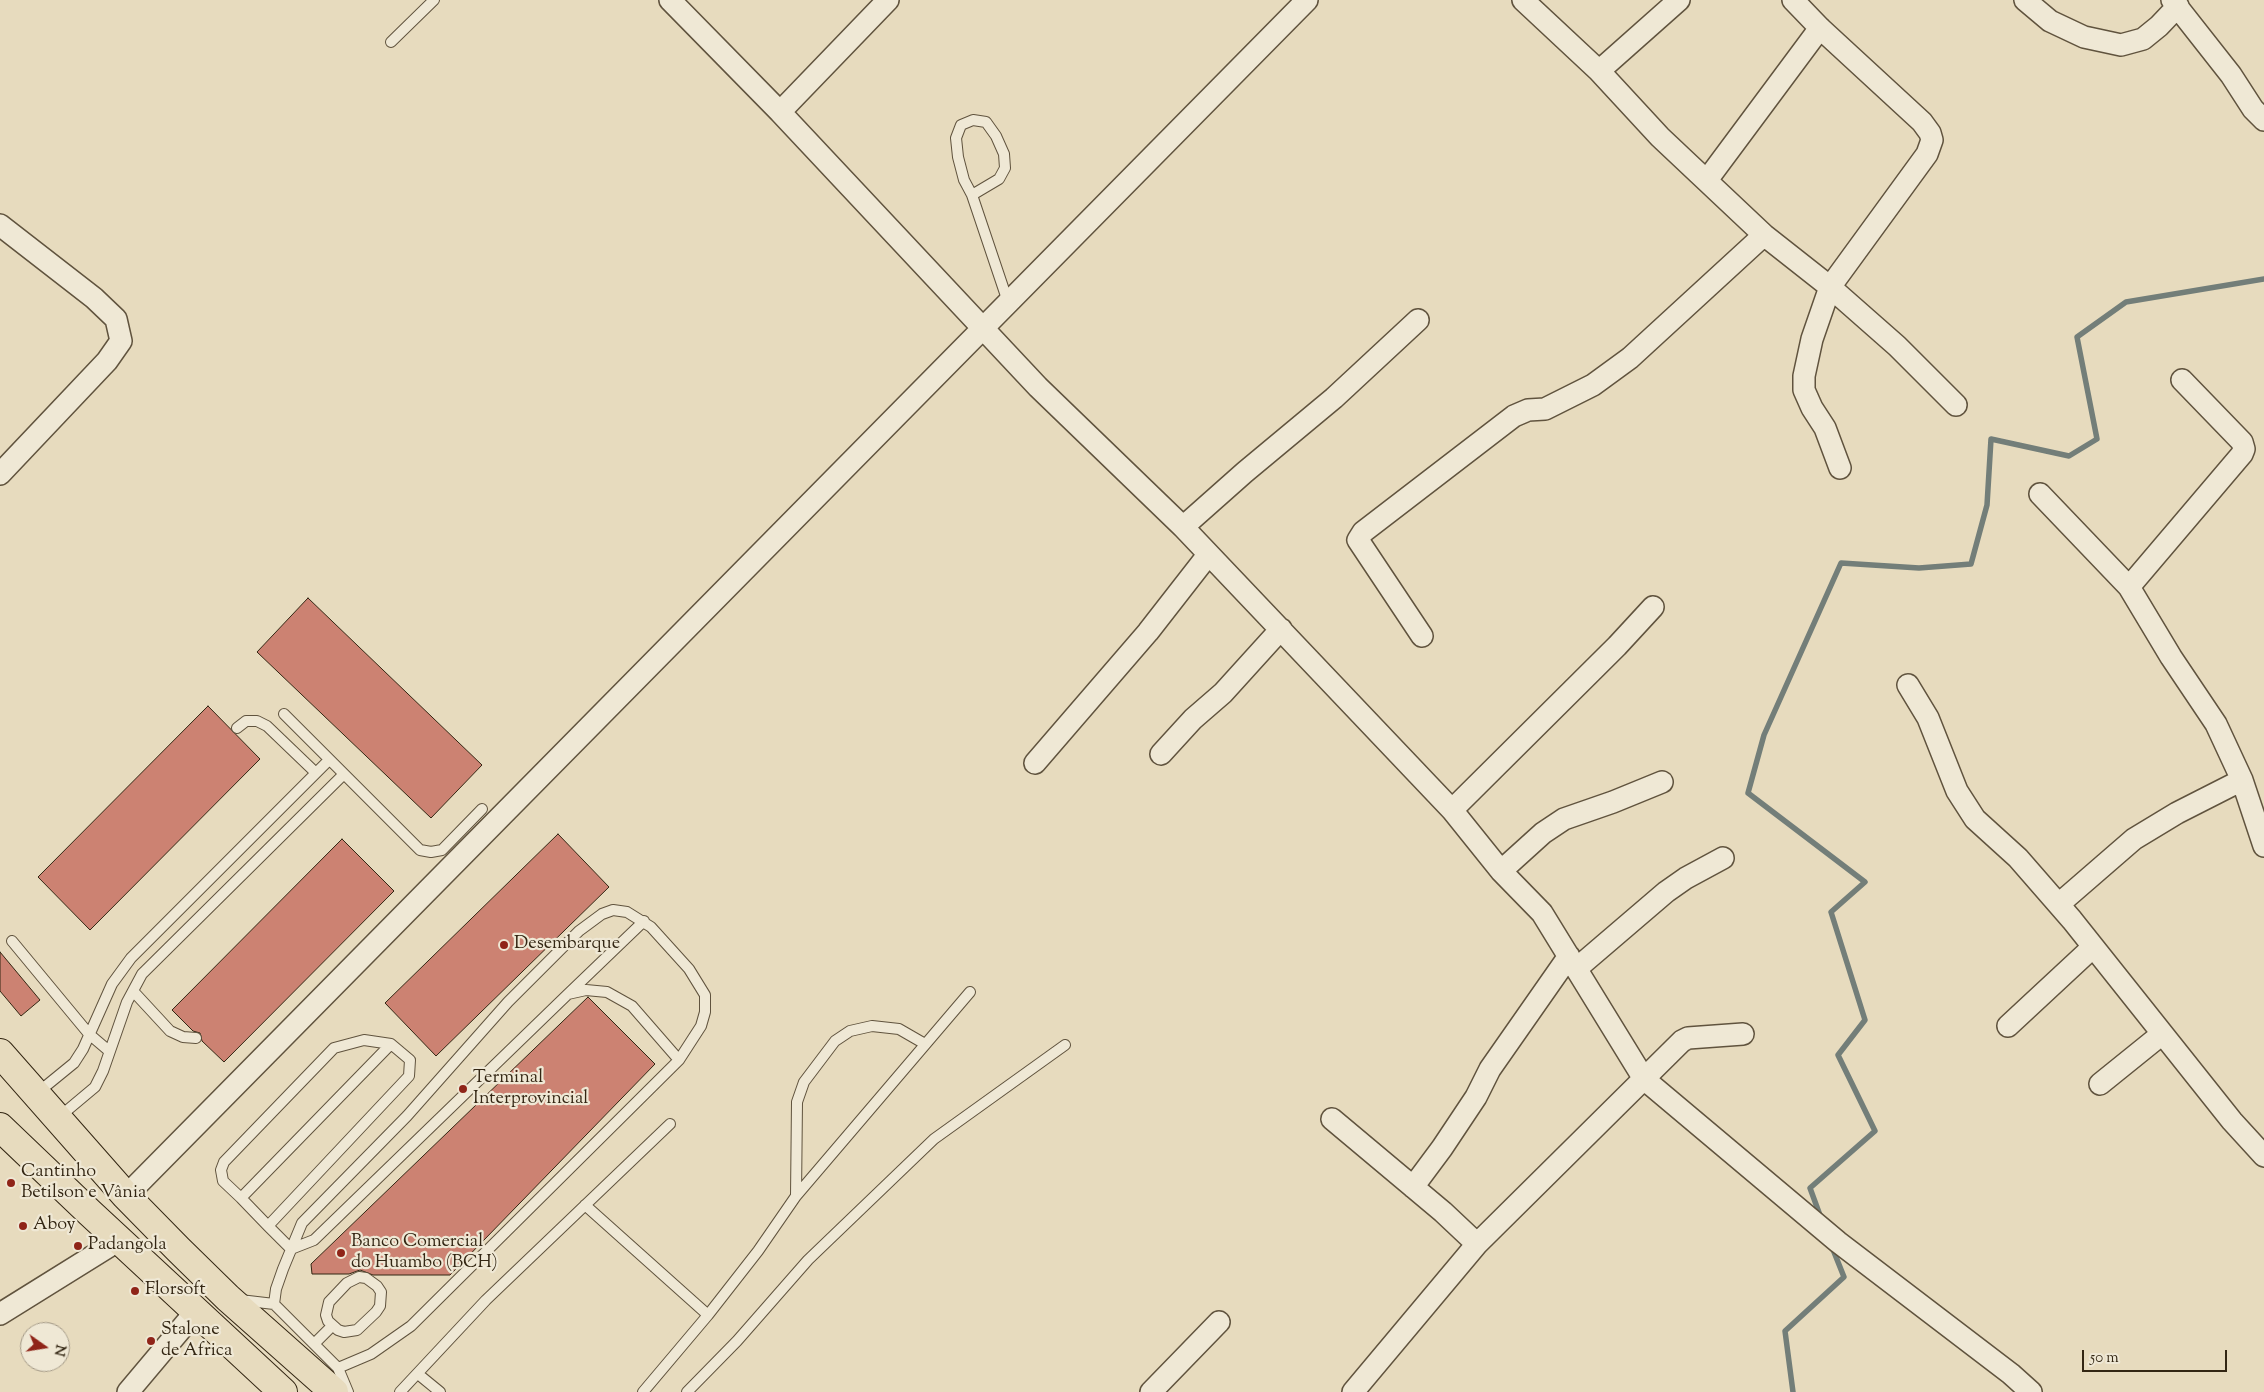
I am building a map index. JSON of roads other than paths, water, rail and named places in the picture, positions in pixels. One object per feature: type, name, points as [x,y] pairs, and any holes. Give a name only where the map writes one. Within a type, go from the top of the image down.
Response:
[{"type":"main road","points":[[0,1053],[35,1095],[126,1196],[228,1298],[336,1380]]},
{"type":"main road","points":[[0,1127],[119,1240],[197,1310],[280,1391]]},
{"type":"street","points":[[670,0],[780,112],[1038,387],[1208,554],[1452,810],[1501,871],[1542,913],[1644,1078],[1838,1242],[1974,1345],[2031,1392]]},
{"type":"street","points":[[780,112],[888,0]]},
{"type":"street","points":[[126,1196],[1307,0]]},
{"type":"street","points":[[1523,0],[1599,71],[1660,137],[1764,234],[1830,287],[1897,346],[1956,405]]},
{"type":"street","points":[[1599,71],[1679,0]]},
{"type":"street","points":[[1793,0],[1820,28],[1922,122],[1930,133],[1932,140],[1927,154],[1830,287],[1812,339],[1804,376],[1804,390],[1812,408],[1825,428],[1840,468]]},
{"type":"street","points":[[2025,0],[2050,21],[2084,37],[2121,45],[2143,39],[2159,26],[2175,3],[2231,75],[2253,109],[2264,120]]},
{"type":"street","points":[[1707,180],[1820,28]]},
{"type":"street","points":[[0,225],[94,298],[116,319],[121,341],[107,361],[0,474]]},
{"type":"street","points":[[1422,636],[1358,540],[1363,532],[1514,416],[1528,410],[1545,409],[1593,385],[1630,358],[1764,234]]},
{"type":"street","points":[[1182,528],[1245,472],[1334,398],[1418,320]]},
{"type":"street","points":[[2129,587],[2242,454],[2244,449],[2242,442],[2182,380]]},
{"type":"street","points":[[2040,494],[2129,587],[2171,657],[2216,724],[2242,780],[2264,846]]},
{"type":"street","points":[[1035,764],[1148,632],[1208,554]]},
{"type":"street","points":[[1452,810],[1597,667],[1653,607]]},
{"type":"street","points":[[1161,754],[1193,719],[1223,694],[1281,629]]},
{"type":"street","points":[[1908,685],[1928,718],[1957,791],[1975,819],[2018,858],[2059,904],[2232,1121],[2264,1156]]},
{"type":"street","points":[[2059,904],[2134,839],[2178,813],[2242,780]]},
{"type":"street","points":[[1501,871],[1542,833],[1564,819],[1662,782]]},
{"type":"street","points":[[1413,1186],[1442,1148],[1476,1097],[1495,1062],[1572,962],[1686,878],[1723,858]]},
{"type":"street","points":[[2008,1026],[2094,947]]},
{"type":"street","points":[[1358,1390],[1477,1244],[1682,1041],[1688,1038],[1743,1034]]},
{"type":"street","points":[[2100,1084],[2162,1034]]},
{"type":"street","points":[[1332,1119],[1413,1186],[1477,1244]]},
{"type":"street","points":[[0,1314],[119,1240]]},
{"type":"street","points":[[128,1392],[197,1310]]},
{"type":"street","points":[[1151,1392],[1219,1322]]},
{"type":"lane","points":[[391,42],[434,0]]},
{"type":"lane","points":[[972,195],[999,179],[1005,168],[1004,154],[996,136],[986,122],[973,120],[961,125],[956,138],[958,157],[964,180],[972,195],[1008,302]]},
{"type":"lane","points":[[284,714],[420,850],[431,852],[442,850],[482,809]]},
{"type":"lane","points":[[237,728],[246,721],[257,721],[267,726],[316,774]]},
{"type":"lane","points":[[35,1095],[74,1063],[83,1049],[112,984],[131,958],[329,760]]},
{"type":"lane","points":[[57,1119],[84,1099],[95,1087],[127,1002],[142,974],[343,774]]},
{"type":"lane","points":[[274,1304],[276,1289],[302,1223],[407,1116],[508,1002],[579,931],[602,914],[613,910],[627,912],[644,921],[690,969],[705,995],[705,1012],[701,1026],[679,1060],[411,1326],[336,1380]]},
{"type":"lane","points":[[291,1249],[314,1240],[644,921]]},
{"type":"lane","points":[[12,941],[89,1034],[109,1051]]},
{"type":"lane","points":[[568,994],[586,990],[607,992],[632,1006],[679,1060]]},
{"type":"lane","points":[[133,991],[170,1030],[183,1037],[196,1038]]},
{"type":"lane","points":[[643,1392],[708,1315],[758,1251],[796,1196],[970,992]]},
{"type":"lane","points":[[796,1196],[797,1102],[804,1082],[834,1041],[850,1032],[872,1026],[899,1029],[925,1044]]},
{"type":"lane","points":[[268,1226],[409,1076],[410,1060],[391,1044],[364,1040],[334,1048],[224,1162],[221,1170],[223,1181],[241,1198],[268,1226],[291,1249]]},
{"type":"lane","points":[[241,1198],[391,1044]]},
{"type":"lane","points":[[687,1392],[737,1341],[808,1260],[934,1139],[1065,1044]]},
{"type":"lane","points":[[400,1392],[486,1300],[670,1124]]},
{"type":"lane","points":[[585,1205],[708,1315]]},
{"type":"lane","points":[[359,1277],[366,1278],[377,1286],[381,1292],[380,1306],[362,1326],[351,1332],[344,1332],[332,1326],[328,1321],[326,1308],[333,1296],[347,1283],[359,1277]]},
{"type":"lane","points":[[228,1298],[274,1304],[314,1344],[336,1380],[348,1392]]},
{"type":"lane","points":[[314,1344],[332,1326]]},
{"type":"lane","points":[[418,1374],[440,1392]]},
{"type":"waterway","points":[[1821,1218],[1810,1188],[1875,1131],[1838,1055],[1865,1020],[1831,912],[1865,882],[1748,793],[1764,735],[1841,563],[1919,568],[1971,564],[1987,505],[1991,439],[2069,456],[2097,439],[2077,337],[2126,302],[2264,279]]},
{"type":"waterway","points":[[1793,1392],[1785,1331],[1844,1277],[1832,1247]]},
{"type":"place","name":"Desembarque","points":[[504,945]]},
{"type":"place","name":"Terminal Interprovincial","points":[[463,1089]]},
{"type":"place","name":"Cantinho Betilson e Vânia","points":[[11,1183]]},
{"type":"place","name":"Aboy","points":[[23,1226]]},
{"type":"place","name":"Padangola","points":[[78,1246]]},
{"type":"place","name":"Banco Comercial do Huambo (BCH)","points":[[341,1253]]},
{"type":"place","name":"Florsoft","points":[[135,1291]]},
{"type":"place","name":"Stalone de Africa","points":[[151,1341]]}]
